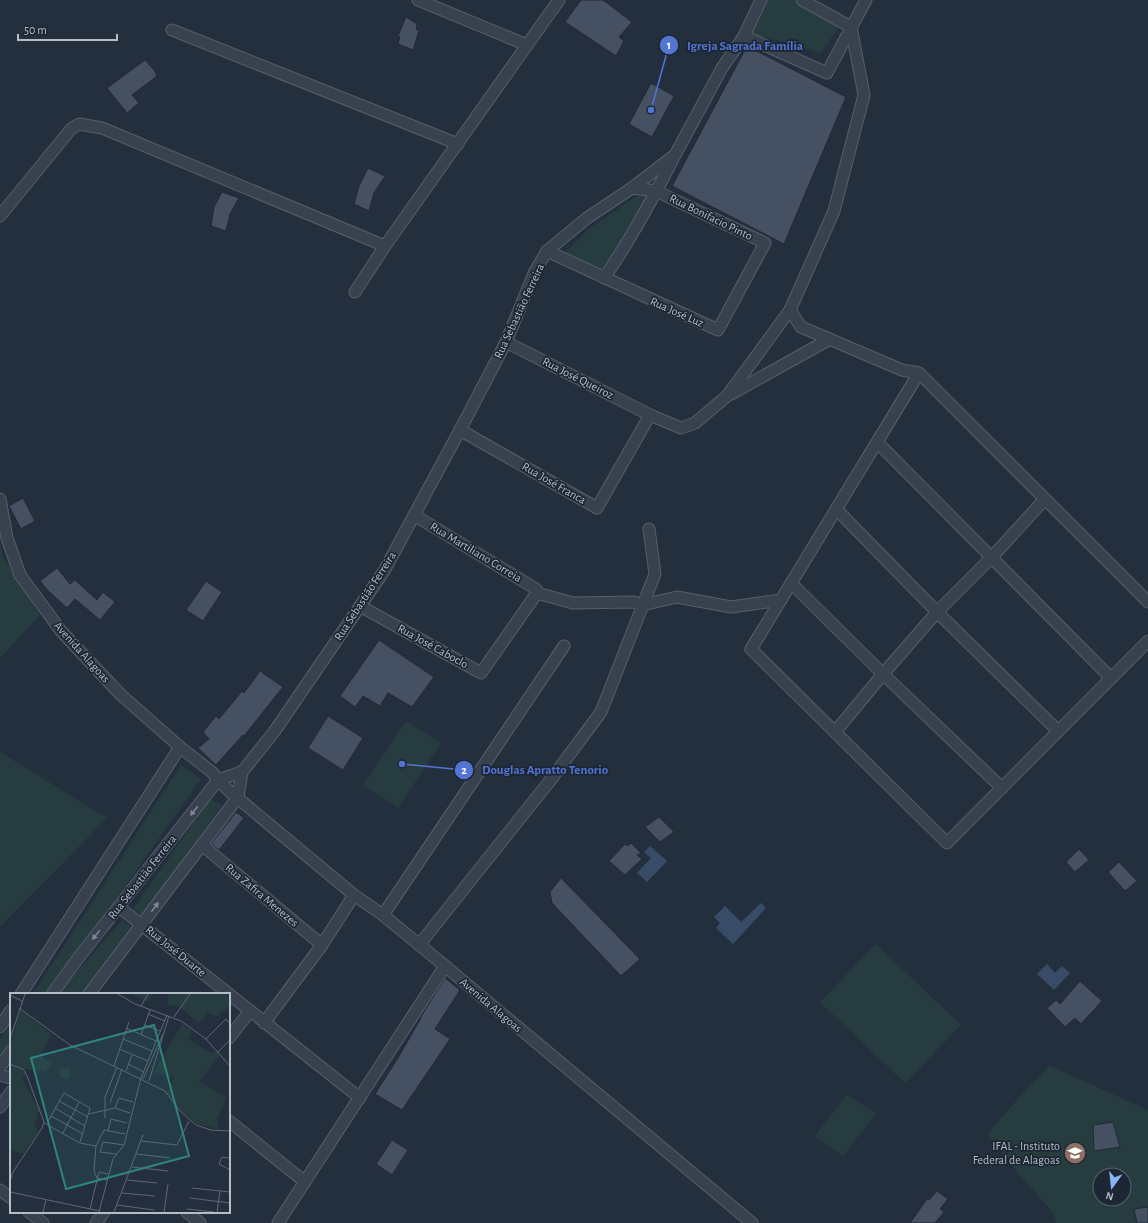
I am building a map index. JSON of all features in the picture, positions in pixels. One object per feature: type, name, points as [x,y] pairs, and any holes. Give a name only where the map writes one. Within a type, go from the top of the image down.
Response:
[{"type":"street","points":[[418,0],[527,44]]},
{"type":"street","points":[[355,292],[385,246],[559,0]]},
{"type":"street","name":"Rua Sebastião Ferreira","points":[[90,993],[238,797],[242,772],[274,732],[384,571],[506,342],[535,271],[547,251],[586,218],[632,188],[675,155],[722,68],[744,36],[761,0]]},
{"type":"street","points":[[802,0],[851,27]]},
{"type":"street","points":[[744,36],[827,73],[866,0]]},
{"type":"street","points":[[727,396],[790,310],[834,212],[864,95],[851,27]]},
{"type":"street","points":[[172,30],[458,144]]},
{"type":"street","points":[[0,216],[71,129],[79,124],[102,128],[385,246]]},
{"type":"street","name":"Rua Bonifacio Pinto","points":[[604,278],[619,256],[675,155]]},
{"type":"street","name":"Rua Bonifacio Pinto","points":[[632,188],[656,191],[765,243]]},
{"type":"street","name":"Rua José Luz","points":[[547,251],[718,330],[765,243]]},
{"type":"street","points":[[790,310],[801,327],[902,370],[919,373],[1148,602]]},
{"type":"street","points":[[727,396],[830,339]]},
{"type":"street","name":"Rua José Queiroz","points":[[506,342],[650,415],[681,428],[694,423],[727,396]]},
{"type":"street","points":[[919,373],[751,649],[947,844],[1148,641]]},
{"type":"street","name":"Rua José Franca","points":[[460,430],[596,508],[650,415]]},
{"type":"street","points":[[877,442],[1111,678]]},
{"type":"street","name":"Avenida Alagoas","points":[[0,499],[7,538],[20,575],[61,631],[120,694],[216,777],[228,790],[354,895],[382,915],[445,966],[752,1223]]},
{"type":"street","points":[[834,732],[937,612],[992,557],[1045,500]]},
{"type":"street","points":[[836,509],[937,612],[1058,731]]},
{"type":"street","name":"Rua Martiliano Correia","points":[[414,515],[537,591],[573,603],[634,602],[642,605],[677,598],[731,607],[780,600]]},
{"type":"street","points":[[419,945],[549,782],[601,712],[655,574],[649,529]]},
{"type":"street","points":[[791,583],[1002,788]]},
{"type":"street","name":"Rua José Caboclo","points":[[360,606],[481,673],[537,591]]},
{"type":"street","points":[[382,915],[564,646]]},
{"type":"street","points":[[22,993],[180,747]]},
{"type":"street","points":[[216,777],[242,772]]},
{"type":"street","name":"Rua Sebastião Ferreira","points":[[53,993],[78,957],[119,907],[216,777]]},
{"type":"street","name":"Rua Zafira Menezes","points":[[202,845],[322,945]]},
{"type":"street","points":[[264,1023],[322,945],[354,895]]},
{"type":"street","name":"Rua José Duarte","points":[[119,907],[228,993]]},
{"type":"street","points":[[278,1223],[445,966]]},
{"type":"street","name":"Rua José Duarte","points":[[230,995],[360,1098]]},
{"type":"street","points":[[230,1037],[250,1011]]},
{"type":"street","points":[[0,1027],[10,1012]]},
{"type":"street","points":[[0,1067],[10,1052]]},
{"type":"street","points":[[0,1075],[10,1078]]},
{"type":"street","points":[[0,1107],[10,1093]]},
{"type":"street","points":[[230,1122],[305,1182]]},
{"type":"street","points":[[0,1190],[10,1197]]},
{"type":"street","points":[[30,1213],[43,1223]]},
{"type":"street","points":[[96,1223],[103,1213]]},
{"type":"street","points":[[188,1213],[200,1223]]},
{"type":"green space","points":[[768,0],[794,0],[841,24],[821,53],[750,33]]},
{"type":"green space","points":[[637,196],[647,197],[605,270],[600,272],[564,254],[590,228]]},
{"type":"green space","points":[[0,542],[3,557],[40,615],[0,658]]},
{"type":"green space","points":[[406,721],[441,743],[398,808],[363,785]]},
{"type":"green space","points":[[0,752],[107,818],[0,927]]},
{"type":"green space","points":[[181,765],[201,779],[134,874],[45,993],[34,993]]},
{"type":"green space","points":[[210,799],[222,805],[144,916],[133,909]]},
{"type":"green space","points":[[122,920],[133,928],[82,993],[59,993]]},
{"type":"green space","points":[[876,944],[961,1025],[905,1083],[820,1002]]},
{"type":"green space","points":[[10,1025],[10,1042],[0,1056],[0,1039]]},
{"type":"green space","name":"IFAL - Instituto Federal de Alagoas","points":[[1050,1066],[1148,1110],[1148,1223],[1056,1223],[1054,1214],[1017,1172],[987,1134],[1030,1085]]},
{"type":"green space","points":[[847,1095],[876,1113],[843,1156],[815,1136]]},
{"type":"water","points":[[650,846],[667,861],[647,882],[637,873],[651,858],[644,852]]},
{"type":"water","points":[[761,903],[766,908],[733,944],[716,928],[720,923],[714,917],[725,906],[741,922]]},
{"type":"water","points":[[1047,964],[1055,973],[1062,966],[1070,973],[1054,990],[1037,974]]},
{"type":"building","points":[[581,0],[603,0],[632,22],[619,37],[624,41],[616,56],[565,22]]},
{"type":"building","points":[[406,17],[417,24],[416,29],[419,31],[413,50],[398,44],[400,37],[398,36]]},
{"type":"building","points":[[747,46],[846,97],[784,244],[672,186]]},
{"type":"building","points":[[145,60],[155,71],[157,76],[132,95],[139,103],[127,113],[107,88]]},
{"type":"building","points":[[651,83],[674,96],[652,137],[629,124]]},
{"type":"building","points":[[368,168],[385,176],[374,193],[369,211],[354,204],[359,186]]},
{"type":"building","points":[[222,192],[239,198],[230,214],[226,231],[211,226],[214,207]]},
{"type":"building","points":[[23,498],[35,521],[21,529],[9,506]]},
{"type":"building","points":[[57,568],[70,584],[75,580],[97,600],[103,592],[115,602],[100,620],[75,599],[67,608],[50,593],[40,581]]},
{"type":"building","points":[[206,581],[222,592],[203,621],[186,610]]},
{"type":"building","points":[[379,640],[434,677],[412,707],[388,693],[380,706],[363,696],[355,707],[340,696]]},
{"type":"building","points":[[260,671],[283,687],[244,736],[243,735],[216,765],[198,748],[209,739],[203,732],[216,716],[219,719],[242,691],[244,693]]},
{"type":"building","points":[[328,716],[363,738],[343,770],[308,748]]},
{"type":"building","points":[[236,812],[244,818],[219,850],[211,844]]},
{"type":"building","points":[[659,817],[674,832],[660,842],[645,827]]},
{"type":"building","points":[[631,843],[641,853],[637,855],[642,859],[625,875],[609,861],[625,844],[628,846]]},
{"type":"building","points":[[1079,849],[1089,860],[1075,872],[1066,862]]},
{"type":"building","points":[[1119,862],[1137,881],[1125,891],[1108,872]]},
{"type":"building","points":[[561,878],[640,959],[621,976],[552,903],[550,892]]},
{"type":"building","points":[[445,978],[460,990],[435,1029],[450,1039],[402,1110],[375,1094]]},
{"type":"building","points":[[1080,981],[1102,1001],[1081,1024],[1075,1018],[1065,1027],[1047,1008],[1056,1000],[1060,1004]]},
{"type":"building","points":[[1113,1122],[1120,1147],[1094,1151],[1093,1125]]},
{"type":"building","points":[[392,1140],[408,1150],[392,1175],[376,1164]]},
{"type":"building","points":[[937,1191],[948,1199],[940,1209],[944,1212],[935,1223],[910,1223],[927,1199],[929,1200]]},
{"type":"building","points":[[1148,1207],[1148,1223],[1137,1223],[1134,1209]]},
{"type":"place","name":"Igreja Sagrada Família","points":[[651,110]]},
{"type":"place","name":"Douglas Apratto Tenorio","points":[[402,764]]},
{"type":"place","name":"IFAL - Instituto Federal de Alagoas","points":[[1075,1153]]}]
